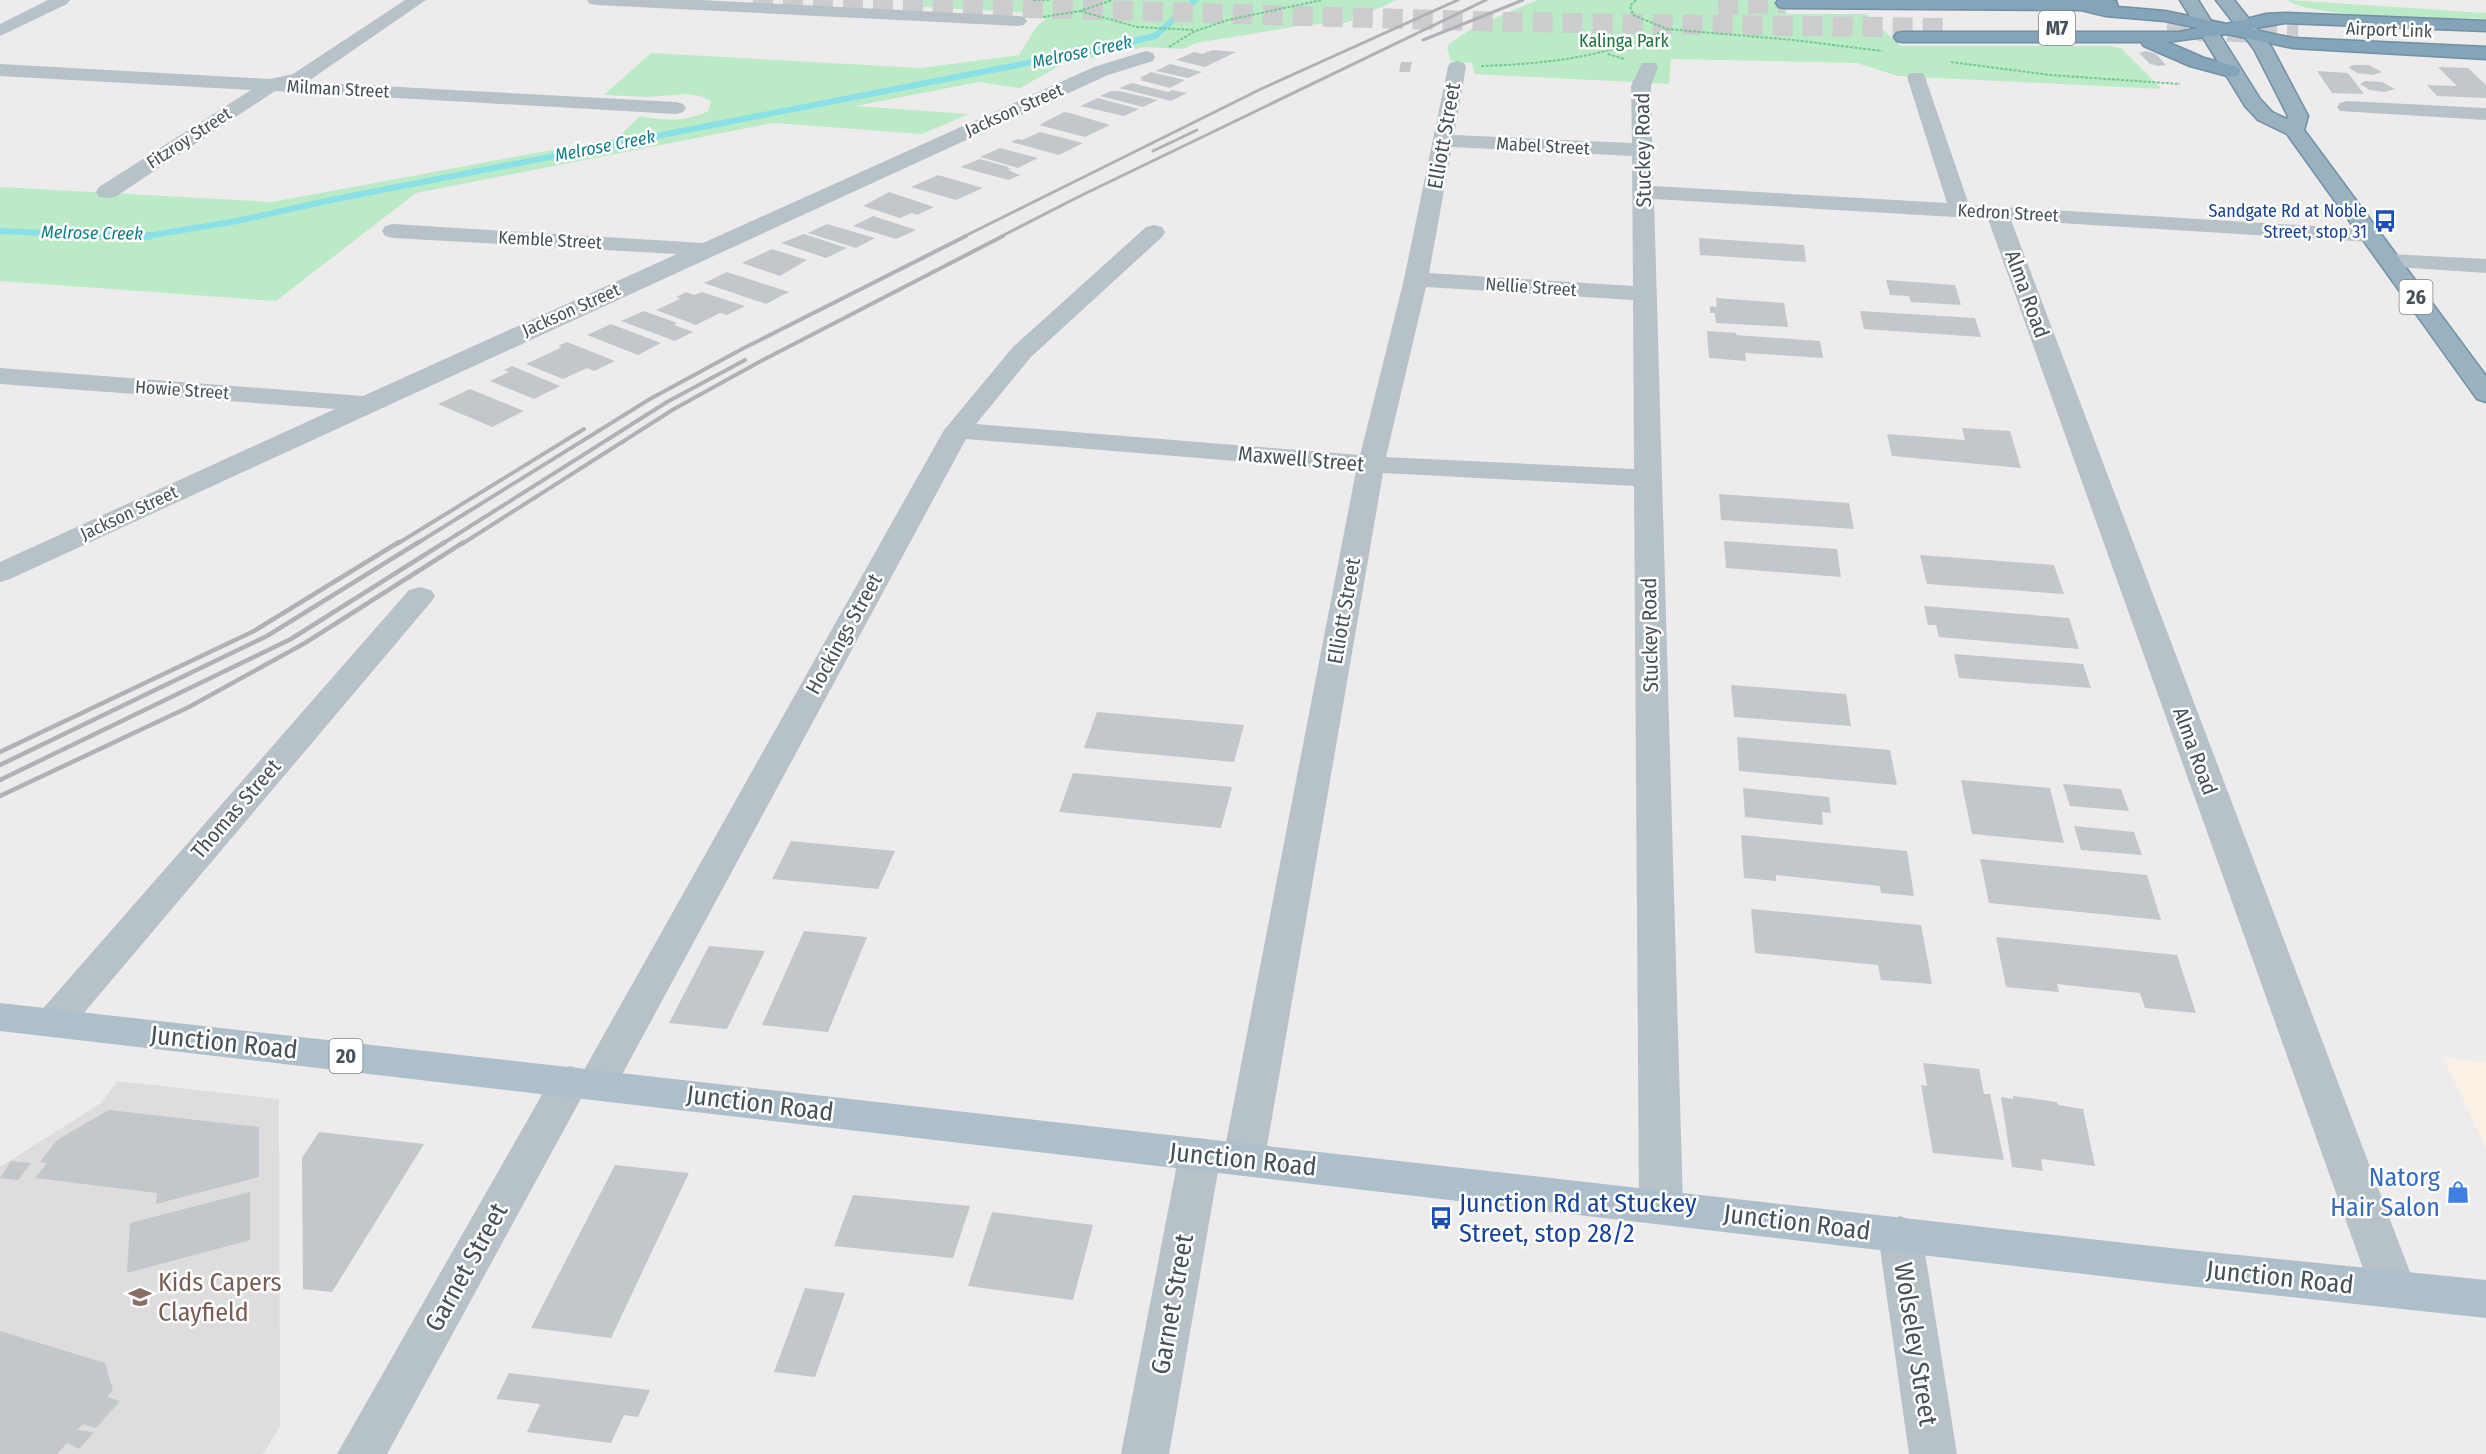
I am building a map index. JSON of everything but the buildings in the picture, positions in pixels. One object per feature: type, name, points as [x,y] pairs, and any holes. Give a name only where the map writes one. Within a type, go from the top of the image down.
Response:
[{"type":"highway","points":[[1785,3],[1903,2],[2088,7],[2150,0]]},
{"type":"highway","name":"26","points":[[2189,0],[2267,56],[2298,116],[2294,130]]},
{"type":"highway","name":"26","points":[[2225,0],[2231,71],[2252,102],[2265,116],[2294,130],[2486,394]]},
{"type":"highway","points":[[2260,2],[2317,18]]},
{"type":"highway","points":[[2088,7],[2106,11],[2155,15],[2304,44],[2486,53]]},
{"type":"highway","points":[[1903,37],[2179,37],[2277,18],[2486,26]]},
{"type":"highway","name":"M7","points":[[1943,23],[2164,25]]},
{"type":"highway","name":"Airport Link","points":[[2486,34],[2295,30],[2486,41]]},
{"type":"highway","points":[[2137,38],[2161,45],[2197,62],[2231,71]]},
{"type":"highway","points":[[2267,56],[2356,53],[2386,48]]},
{"type":"main road","name":"Junction Road","points":[[0,1017],[584,1082],[2170,1266],[2486,1299]]},
{"type":"street","points":[[0,31],[61,0]]},
{"type":"street","name":"Fitzroy Street","points":[[270,85],[273,77],[390,0]]},
{"type":"street","name":"Fitzroy Street","points":[[107,192],[270,85],[300,78],[417,0]]},
{"type":"street","points":[[596,0],[757,4],[1018,21]]},
{"type":"street","points":[[9,7],[44,9]]},
{"type":"street","name":"Jackson Street","points":[[0,573],[364,404],[1101,71],[1146,57]]},
{"type":"street","name":"Elliott Street","points":[[1244,1158],[1371,464],[1416,279],[1457,66]]},
{"type":"street","name":"Stuckey Road","points":[[1649,66],[1641,86],[1661,1206]]},
{"type":"street","name":"Milman Street","points":[[0,70],[676,108]]},
{"type":"street","points":[[1916,77],[1960,211]]},
{"type":"street","points":[[2347,106],[2486,114]]},
{"type":"street","name":"Mabel Street","points":[[1444,141],[1643,150]]},
{"type":"street","name":"Kedron Street","points":[[1644,192],[2371,235]]},
{"type":"street","name":"Alma Road","points":[[1997,213],[2393,1288]]},
{"type":"street","name":"Kemble Street","points":[[393,231],[707,249]]},
{"type":"street","name":"Hockings Street","points":[[584,1082],[957,430],[1022,352],[1154,232]]},
{"type":"street","points":[[2390,261],[2486,266]]},
{"type":"street","name":"Nellie Street","points":[[1416,279],[1646,294]]},
{"type":"street","name":"Howie Street","points":[[0,376],[364,404]]},
{"type":"street","name":"Maxwell Street","points":[[957,430],[1371,464],[1647,478]]},
{"type":"street","name":"Thomas Street","points":[[53,1023],[420,596]]},
{"type":"street","name":"Garnet Street","points":[[361,1454],[584,1082]]},
{"type":"street","name":"Garnet Street","points":[[1144,1454],[1200,1154]]},
{"type":"street","name":"Wolseley Street","points":[[1900,1234],[1933,1454]]},
{"type":"path","points":[[1033,0],[1049,0]]},
{"type":"path","points":[[1018,21],[1080,11],[1112,0]]},
{"type":"path","points":[[1080,11],[1137,27],[1195,30],[1266,10],[1322,0]]},
{"type":"path","points":[[1457,66],[1581,59],[1608,54],[1641,42],[1667,29]]},
{"type":"path","points":[[1146,57],[1182,41],[1195,30]]},
{"type":"shaded area","points":[[2443,1058],[2486,1062],[2486,1148]]},
{"type":"shaded area","name":"Kids Capers Clayfield","points":[[117,1081],[279,1099],[280,1426],[263,1454],[0,1454],[0,1167],[101,1103]]},
{"type":"green space","points":[[909,0],[1397,0],[1346,23],[1305,25],[1196,43],[1183,49],[1145,47],[1063,64],[1020,88],[979,82],[856,106],[969,114],[922,134],[773,123],[416,193],[276,301],[0,281],[0,187],[272,202],[617,138],[640,116],[675,119],[692,117],[708,111],[711,101],[687,94],[647,97],[604,95],[651,53],[921,68],[1019,55],[1037,26],[1046,19],[1034,13],[904,6]]},
{"type":"green space","name":"Kalinga Park","points":[[1537,0],[1774,0],[1788,14],[1866,14],[1901,46],[2111,46],[2121,48],[2162,89],[1898,76],[1857,63],[1671,59],[1669,84],[1475,74],[1472,63],[1451,61],[1447,48],[1449,44],[1474,27]]},
{"type":"green space","points":[[2288,0],[2486,13],[2486,19],[2350,14],[2300,6]]},
{"type":"waterway","name":"Melrose Creek","points":[[147,236],[237,221],[336,199],[1099,49],[1155,36],[1195,0]]},
{"type":"waterway","name":"Melrose Creek","points":[[0,231],[118,236]]},
{"type":"waterway","name":"Melrose Creek","points":[[95,236],[118,236]]},
{"type":"waterway","name":"Melrose Creek","points":[[118,236],[147,236]]},
{"type":"waterway","name":"Melrose Creek","points":[[118,236],[147,236]]},
{"type":"tunnel","points":[[753,0],[1508,22],[1948,28]]},
{"type":"tunnel","points":[[1718,5],[1785,3]]},
{"type":"tunnel","points":[[2167,30],[2298,34]]},
{"type":"railway","points":[[963,237],[1261,89],[1458,0]]},
{"type":"railway","points":[[1000,237],[1486,0]]},
{"type":"railway","points":[[1423,40],[1523,0]]},
{"type":"railway","points":[[1153,151],[1197,130]]},
{"type":"railway","points":[[416,544],[650,399],[742,349],[966,236]]},
{"type":"railway","points":[[462,544],[674,409],[761,361],[1003,236]]},
{"type":"railway","points":[[442,544],[667,402],[745,360]]},
{"type":"railway","points":[[397,544],[584,429]]},
{"type":"railway","points":[[0,752],[254,631],[399,542]]},
{"type":"railway","points":[[0,765],[267,636],[419,542]]},
{"type":"railway","points":[[0,780],[291,639],[445,542]]},
{"type":"railway","points":[[0,796],[189,707],[305,643],[464,542]]},
{"type":"place","name":"Sandgate Rd at Noble Street, stop 31","points":[[2385,221]]},
{"type":"place","name":"Natorg Hair Salon","points":[[2458,1192]]},
{"type":"place","name":"Junction Rd at Stuckey Street, stop 28/2","points":[[1441,1218]]},
{"type":"place","name":"Kids Capers Clayfield","points":[[140,1297]]}]
